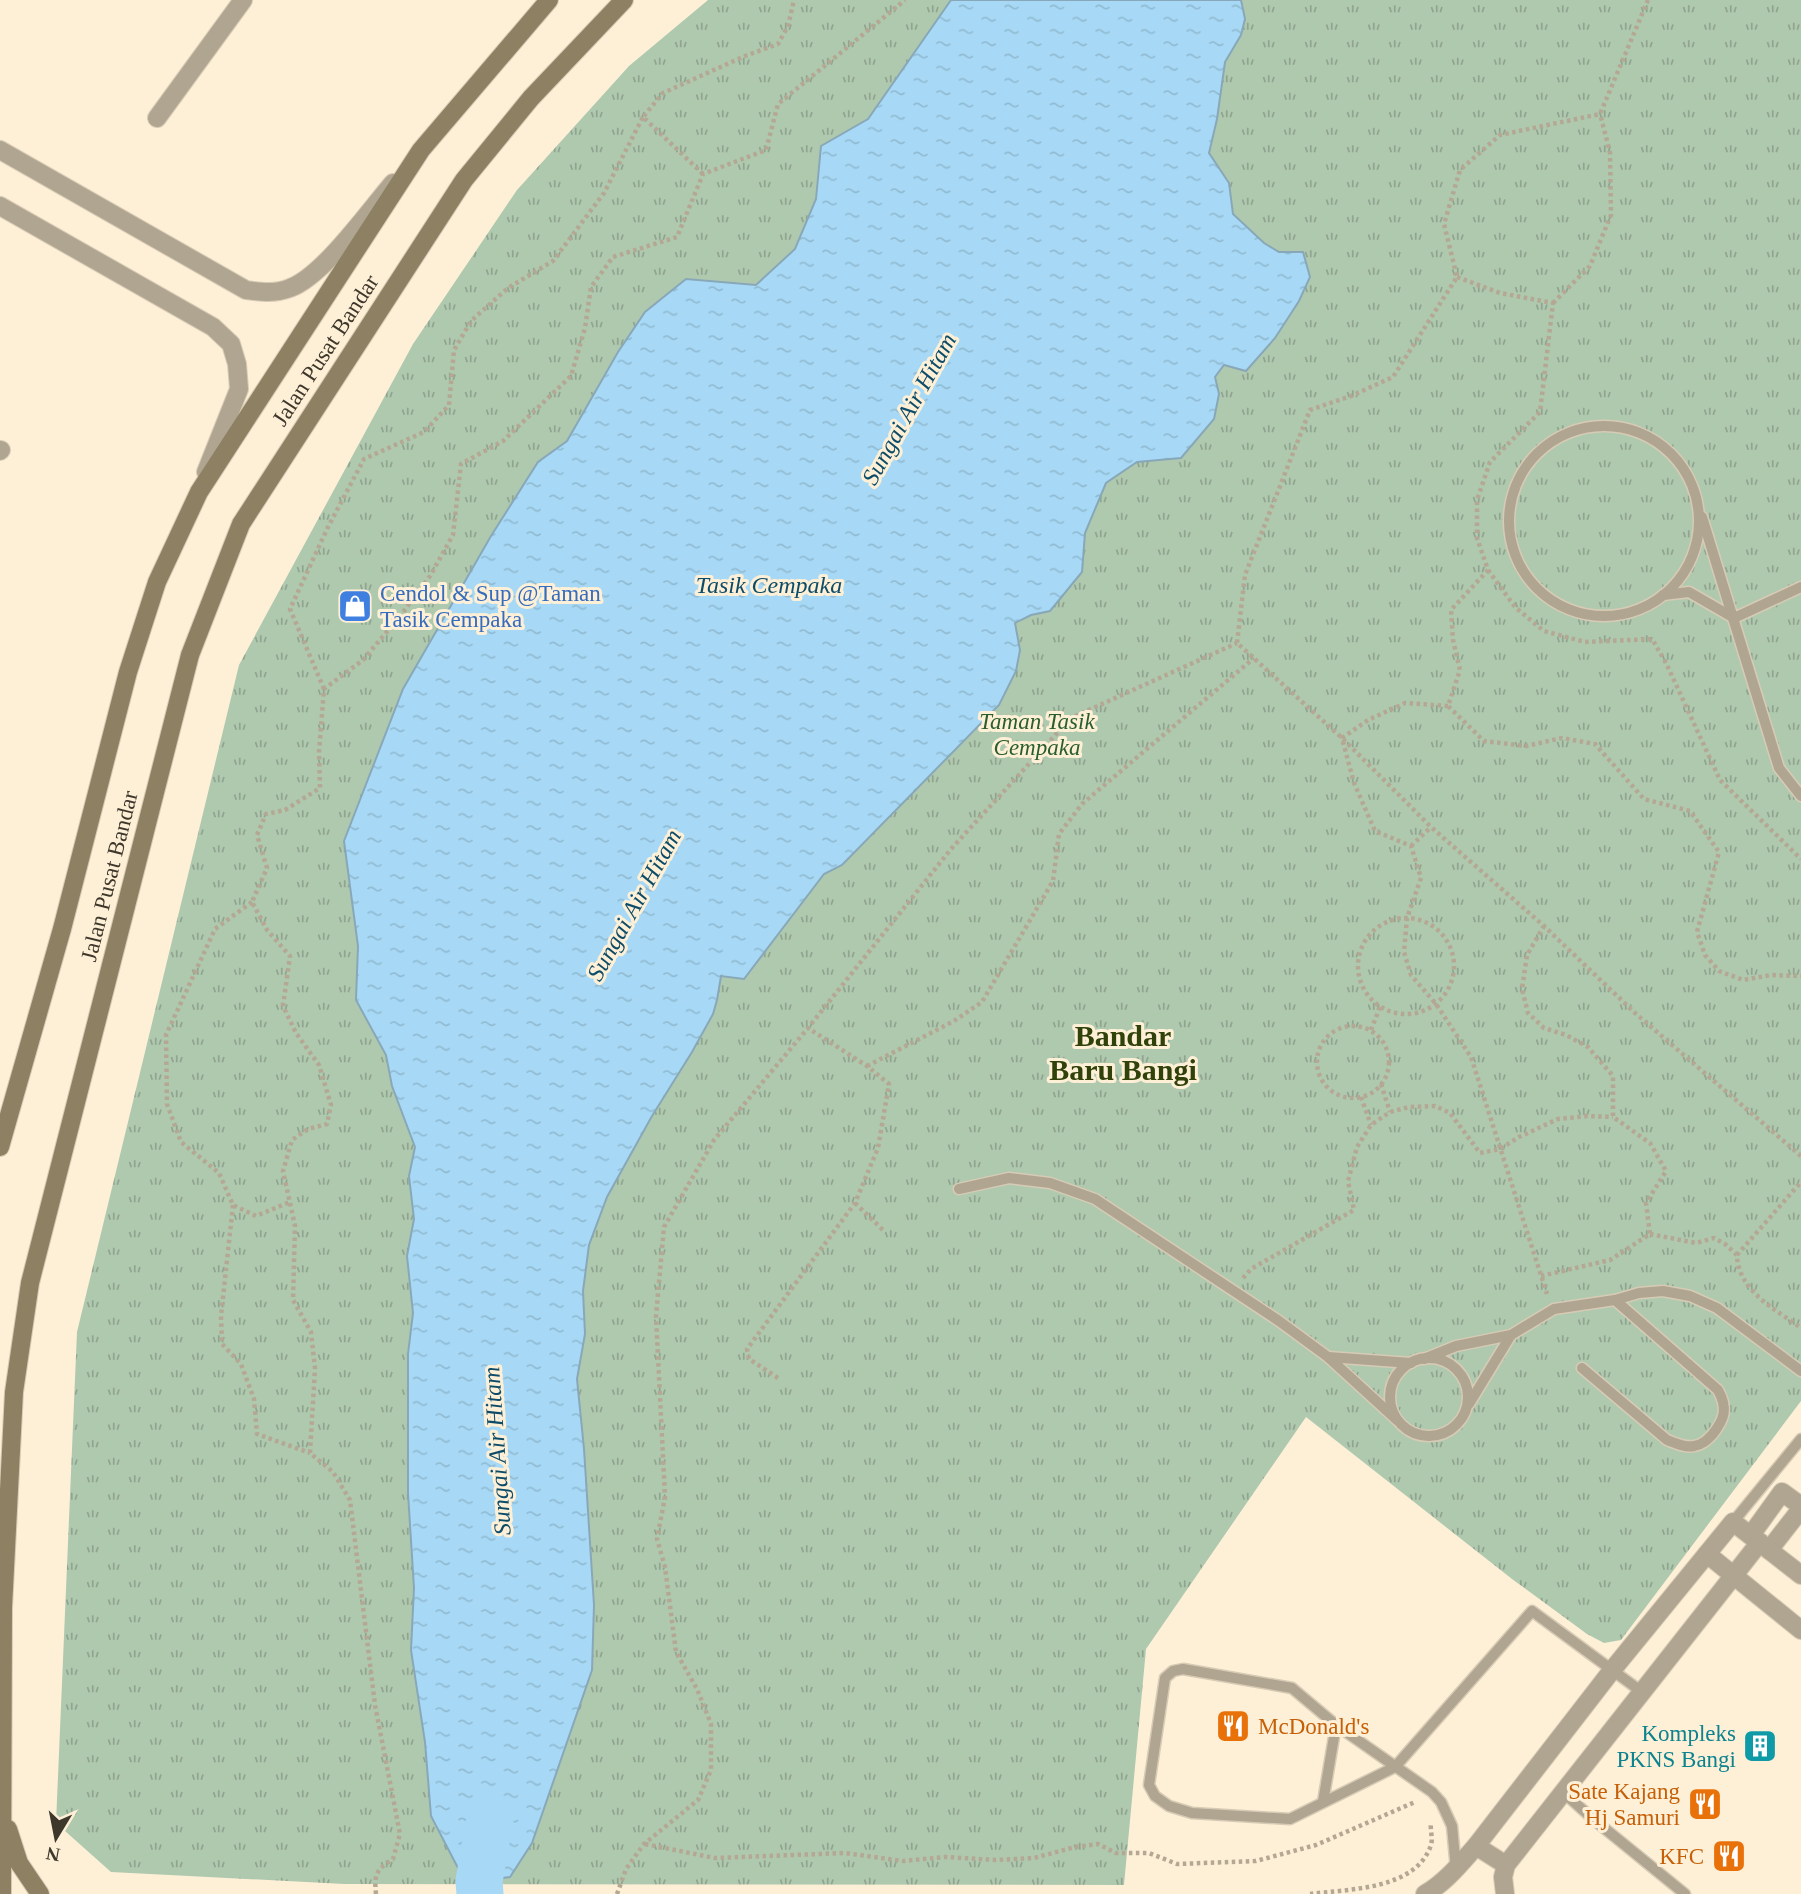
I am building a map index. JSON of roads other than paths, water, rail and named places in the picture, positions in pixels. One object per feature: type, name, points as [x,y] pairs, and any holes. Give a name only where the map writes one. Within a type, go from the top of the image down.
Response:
[{"type":"main road","name":"Jalan Pusat Bandar","points":[[0,1147],[62,929],[128,672],[157,582],[198,492],[421,150],[549,0]]},
{"type":"main road","name":"Jalan Pusat Bandar","points":[[2,1894],[3,1608],[14,1392],[30,1283],[190,655],[240,524],[464,180],[531,98],[624,0]]},
{"type":"main road","points":[[1,1798],[19,1863],[40,1894]]},
{"type":"street","points":[[157,118],[243,0]]},
{"type":"street","points":[[0,150],[246,290],[270,293],[290,288],[310,276],[331,256],[421,150]]},
{"type":"street","points":[[0,205],[214,327],[231,344],[237,364],[239,389],[198,492]]},
{"type":"street","points":[[1505,1894],[1503,1877],[1506,1865],[1760,1542],[1801,1507],[1782,1492],[1760,1542]]},
{"type":"street","points":[[1425,1894],[1456,1869],[1476,1846],[1613,1669],[1733,1522],[1801,1576]]},
{"type":"street","points":[[1707,1554],[1801,1630]]},
{"type":"street","points":[[1476,1846],[1506,1865]]},
{"type":"lane","points":[[1697,501],[1699,531],[1691,560],[1674,586],[1650,604],[1622,615],[1592,616],[1562,607],[1537,590],[1518,564],[1508,532],[1510,499],[1523,468],[1546,444],[1576,429],[1609,426],[1641,433],[1667,450],[1686,473],[1697,501],[1779,768],[1801,796]]},
{"type":"lane","points":[[1734,618],[1801,587]]},
{"type":"lane","points":[[1662,595],[1689,592],[1734,618]]},
{"type":"lane","points":[[959,1189],[1009,1178],[1050,1183],[1096,1199],[1174,1253],[1232,1288],[1328,1357],[1407,1429],[1419,1435],[1443,1434],[1454,1427],[1511,1335]]},
{"type":"lane","points":[[1397,1420],[1390,1395],[1393,1382],[1400,1371],[1411,1363],[1456,1346],[1511,1335],[1554,1309],[1615,1300],[1639,1293],[1663,1291],[1690,1296],[1717,1308],[1801,1371]]},
{"type":"lane","points":[[1582,1368],[1667,1440],[1694,1446],[1706,1441],[1720,1425],[1725,1412],[1718,1390],[1615,1300]]},
{"type":"lane","points":[[1328,1357],[1411,1363]]},
{"type":"lane","points":[[1424,1359],[1436,1359],[1458,1372],[1465,1382],[1467,1406]]},
{"type":"lane","points":[[1733,1522],[1801,1439]]},
{"type":"lane","points":[[1456,1869],[1452,1826],[1441,1802],[1432,1791],[1395,1767],[1336,1725],[1292,1688],[1183,1669],[1173,1671],[1165,1678],[1149,1785],[1155,1796],[1169,1806],[1192,1813],[1290,1819],[1395,1767],[1532,1611],[1642,1692]]},
{"type":"lane","points":[[1324,1802],[1336,1725]]},
{"type":"lane","points":[[1563,1792],[1685,1894]]},
{"type":"water","name":"Tasik Cempaka","points":[[951,0],[1241,0],[1245,19],[1241,35],[1225,62],[1209,153],[1229,183],[1233,214],[1264,243],[1279,252],[1303,252],[1310,277],[1299,301],[1275,338],[1246,371],[1224,365],[1215,377],[1219,394],[1214,419],[1181,458],[1137,462],[1106,483],[1085,533],[1082,572],[1050,611],[1031,615],[1015,623],[1020,650],[1016,671],[999,705],[842,865],[824,874],[744,979],[721,976],[713,1014],[607,1197],[589,1245],[583,1291],[585,1334],[577,1379],[594,1605],[592,1670],[532,1843],[510,1877],[479,1881],[458,1868],[431,1816],[425,1742],[411,1650],[414,1588],[408,1493],[408,1354],[413,1313],[407,1256],[414,1219],[409,1176],[415,1147],[392,1086],[386,1055],[356,1000],[358,946],[344,841],[403,689],[491,536],[538,462],[567,441],[618,352],[645,312],[686,279],[756,285],[795,249],[816,199],[821,146],[868,119]]},
{"type":"waterway","name":"Sungai Air Hitam","points":[[480,1894],[479,1881],[490,1819]]},
{"type":"place","name":"Cendol & Sup @Taman Tasik Cempaka","points":[[355,606]]},
{"type":"place","name":"McDonald's","points":[[1233,1726]]},
{"type":"place","name":"Kompleks PKNS Bangi","points":[[1760,1746]]},
{"type":"place","name":"Sate Kajang Hj Samuri","points":[[1705,1804]]},
{"type":"place","name":"KFC","points":[[1729,1856]]},
{"type":"district","name":"Bandar Baru Bangi","points":[[1123,1053]]},
{"type":"park label","name":"Taman Tasik Cempaka","points":[[1037,734]]}]
